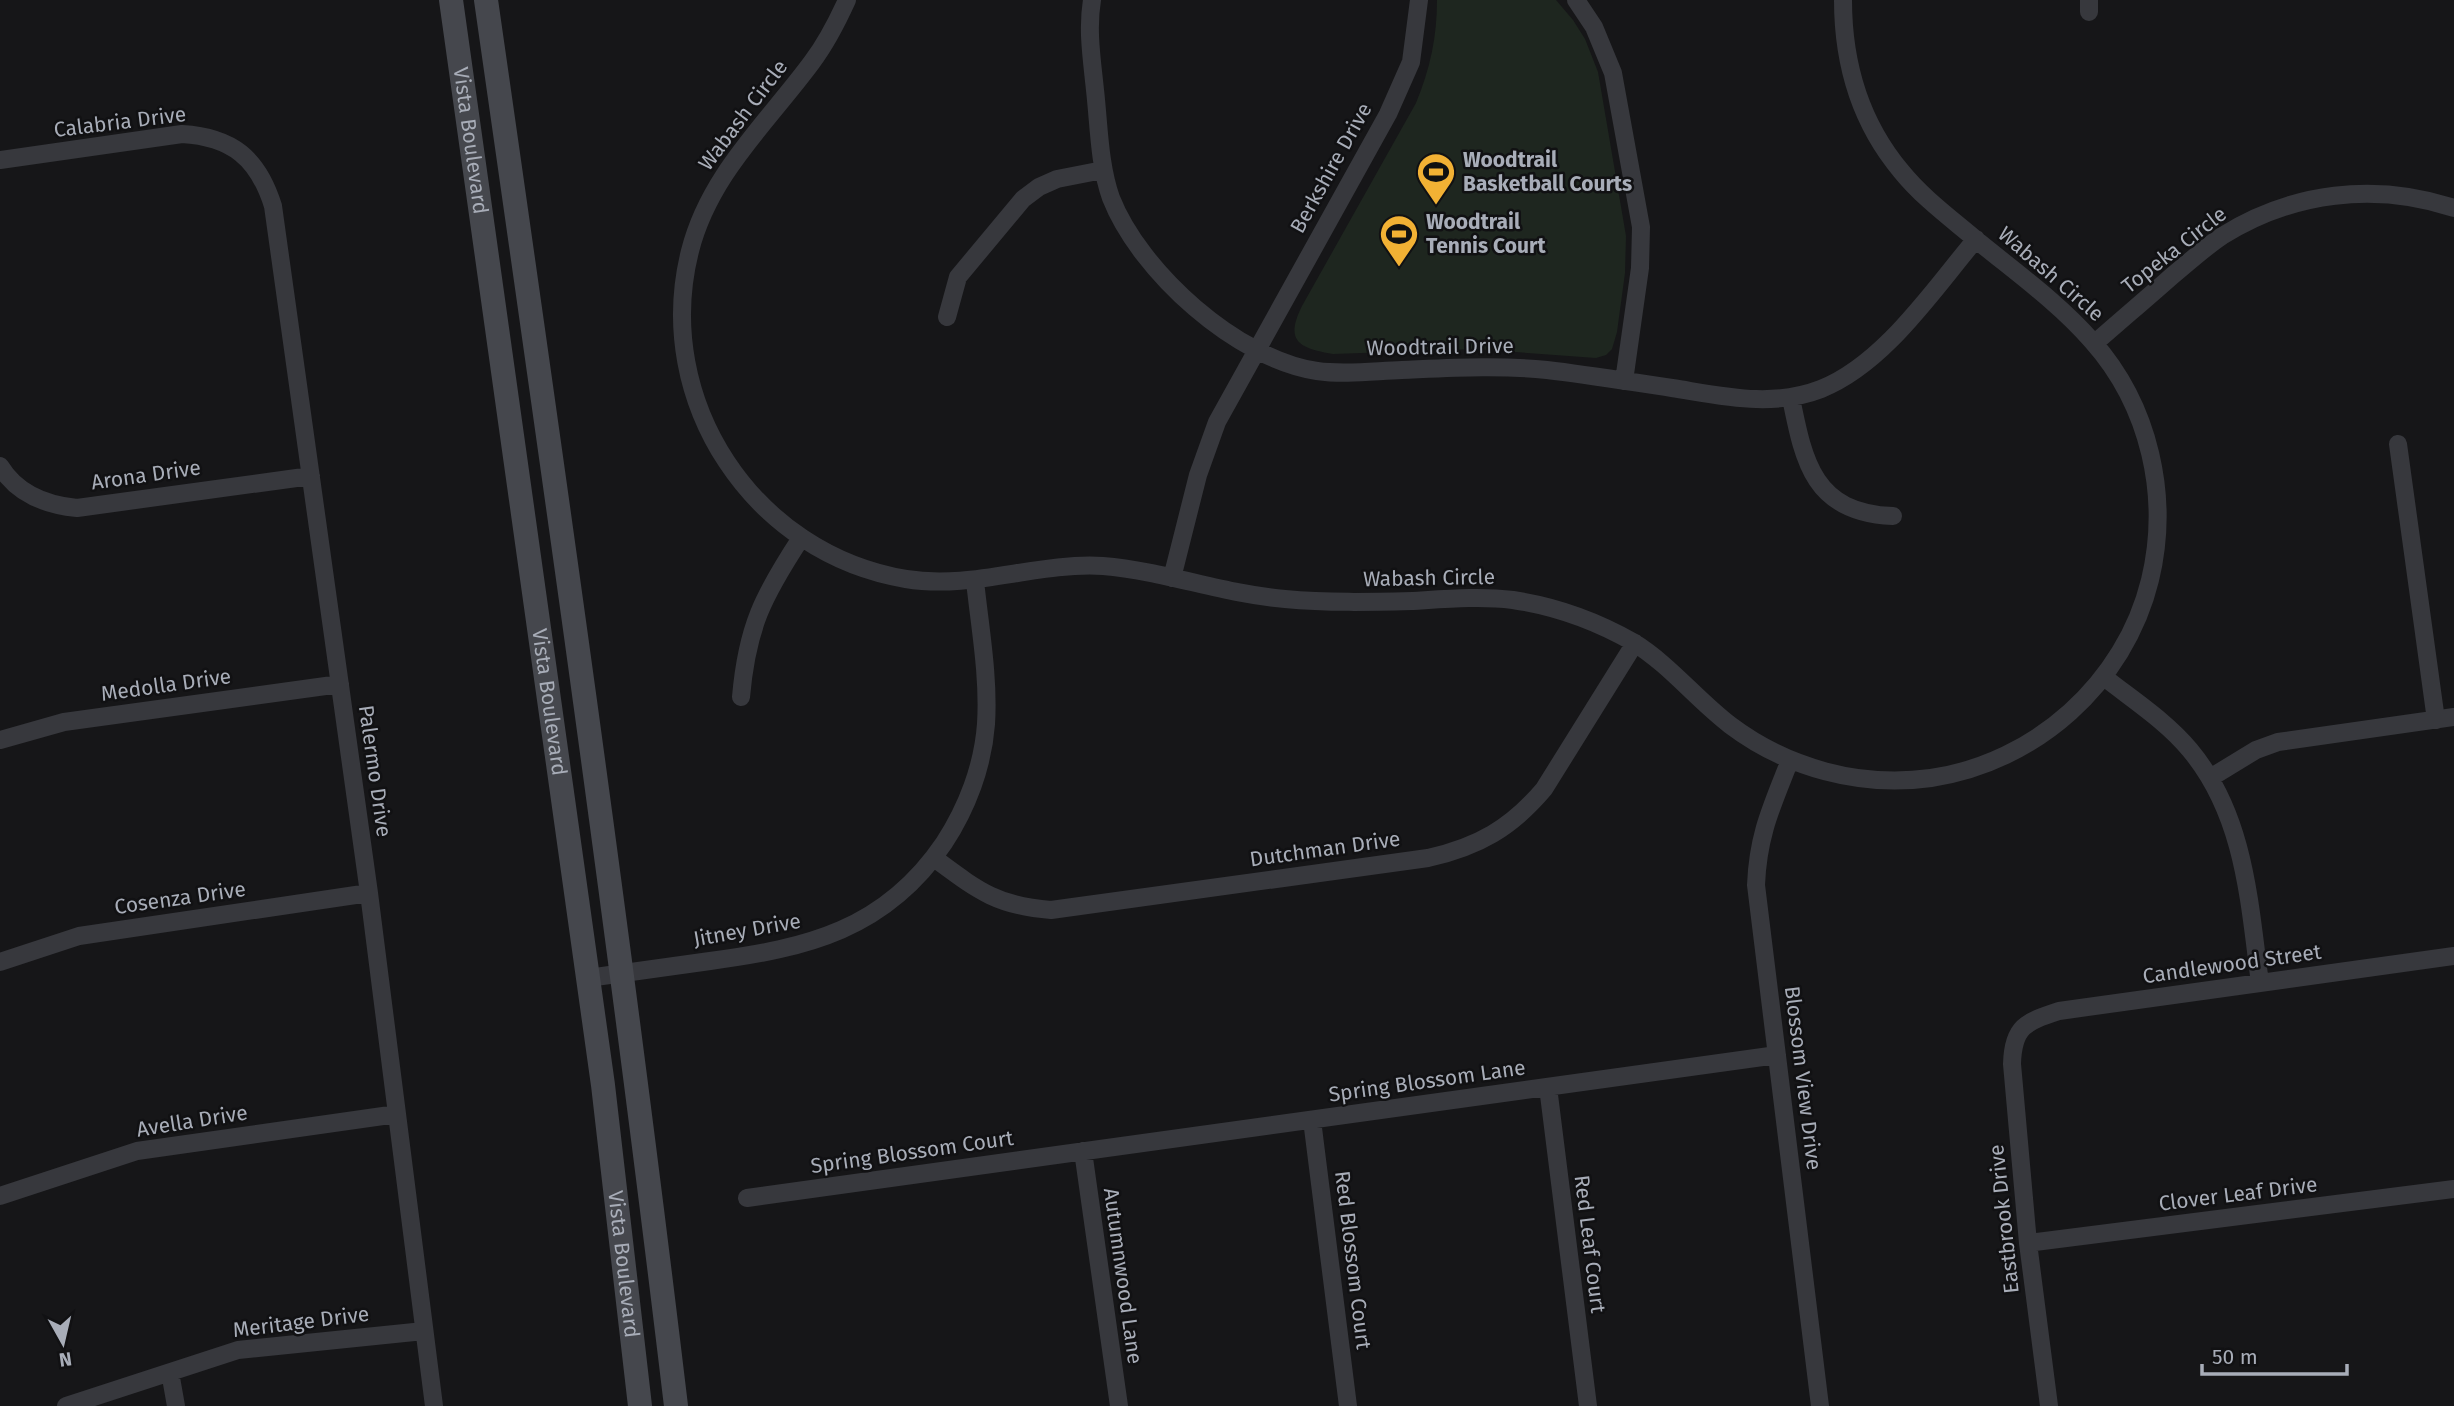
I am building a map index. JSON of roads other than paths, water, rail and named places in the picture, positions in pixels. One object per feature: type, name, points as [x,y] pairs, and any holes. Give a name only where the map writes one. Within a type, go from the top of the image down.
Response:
[{"type":"main road","name":"Vista Boulevard","points":[[451,0],[588,978],[640,1406]]},
{"type":"main road","name":"Vista Boulevard","points":[[486,0],[622,973],[676,1406]]},
{"type":"street","name":"Wabash Circle","points":[[847,0],[815,58],[718,183],[701,217],[690,252],[683,290],[685,359],[693,394],[705,427],[723,460],[746,490],[772,516],[801,538],[831,556],[866,570],[906,579],[975,581],[1055,567],[1097,566],[1135,570],[1222,590],[1277,599],[1377,602],[1479,598],[1514,600],[1552,608],[1589,621],[1635,643],[1674,673],[1728,723],[1761,746],[1790,760],[1824,772],[1858,779],[1888,781],[1929,778],[1990,763],[2021,748],[2053,727],[2082,702],[2104,677],[2128,638],[2149,586],[2157,548],[2155,475],[2150,450],[2134,405],[2117,373],[2095,343],[2070,318],[1925,197],[1902,173],[1879,141],[1861,107],[1850,72],[1844,38],[1843,0]]},
{"type":"street","name":"Woodtrail Drive","points":[[1092,0],[1090,44],[1104,170],[1111,197],[1120,216],[1142,250],[1191,306],[1214,324],[1258,350],[1314,370],[1331,372],[1502,367],[1624,381],[1746,400],[1791,398],[1831,385],[1864,365],[1885,347],[1976,239]]},
{"type":"street","name":"Berkshire Drive","points":[[1172,578],[1198,475],[1217,422],[1388,114],[1411,62],[1419,0]]},
{"type":"street","points":[[1577,0],[1594,27],[1613,73],[1641,226],[1640,268],[1624,381]]},
{"type":"street","name":"Calabria Drive","points":[[0,160],[182,134],[203,135],[222,141],[242,153]]},
{"type":"street","name":"Palermo Drive","points":[[242,153],[256,168],[267,186],[273,206],[369,893],[434,1406]]},
{"type":"street","points":[[947,317],[958,277],[1023,199],[1039,187],[1057,179],[1104,170]]},
{"type":"street","name":"Topeka Circle","points":[[2095,343],[2221,237],[2255,218],[2287,205],[2330,196],[2385,194],[2419,198],[2454,208]]},
{"type":"street","points":[[1791,398],[1801,446],[1817,481],[1834,498],[1853,509],[1875,515],[1893,516]]},
{"type":"street","points":[[2210,778],[2256,750],[2278,742],[2445,718],[2398,444]]},
{"type":"street","name":"Arona Drive","points":[[0,466],[19,489],[38,500],[77,508],[311,476]]},
{"type":"street","points":[[741,697],[751,631],[764,599],[801,538]]},
{"type":"street","name":"Jitney Drive","points":[[588,978],[764,954],[824,938],[880,909],[907,887],[934,858],[954,829],[970,795],[980,761],[986,724],[986,685],[975,581]]},
{"type":"street","name":"Dutchman Drive","points":[[934,858],[977,890],[998,901],[1024,908],[1051,910],[1428,858],[1454,852],[1505,827],[1544,789],[1635,643]]},
{"type":"street","points":[[2104,677],[2162,722],[2189,749],[2210,778],[2227,809],[2245,871],[2260,983]]},
{"type":"street","name":"Medolla Drive","points":[[0,740],[64,722],[340,684]]},
{"type":"street","name":"Blossom View Drive","points":[[1790,760],[1763,827],[1757,857],[1756,885],[1820,1406]]},
{"type":"street","name":"Cosenza Drive","points":[[0,962],[79,936],[369,893]]},
{"type":"street","name":"Candlewood Street","points":[[2020,1029],[2032,1020],[2059,1011],[2454,956]]},
{"type":"street","name":"Eastbrook Drive","points":[[2020,1029],[2012,1045],[2012,1064],[2028,1243],[2049,1406]]},
{"type":"street","name":"Spring Blossom Lane","points":[[1083,1152],[1777,1055]]},
{"type":"street","name":"Red Leaf Court","points":[[1548,1087],[1588,1406]]},
{"type":"street","name":"Avella Drive","points":[[0,1196],[137,1151],[397,1114]]},
{"type":"street","name":"Red Blossom Court","points":[[1312,1119],[1348,1406]]},
{"type":"street","name":"Spring Blossom Court","points":[[747,1198],[1083,1152]]},
{"type":"street","name":"Autumnwood Lane","points":[[1083,1152],[1119,1406]]},
{"type":"street","name":"Clover Leaf Drive","points":[[2028,1243],[2454,1189]]},
{"type":"street","name":"Meritage Drive","points":[[66,1406],[238,1350],[424,1331]]},
{"type":"street","points":[[170,1372],[176,1406]]},
{"type":"place","name":"Woodtrail Basketball Courts","points":[[1436,206]]},
{"type":"place","name":"Woodtrail Tennis Court","points":[[1399,268]]}]
